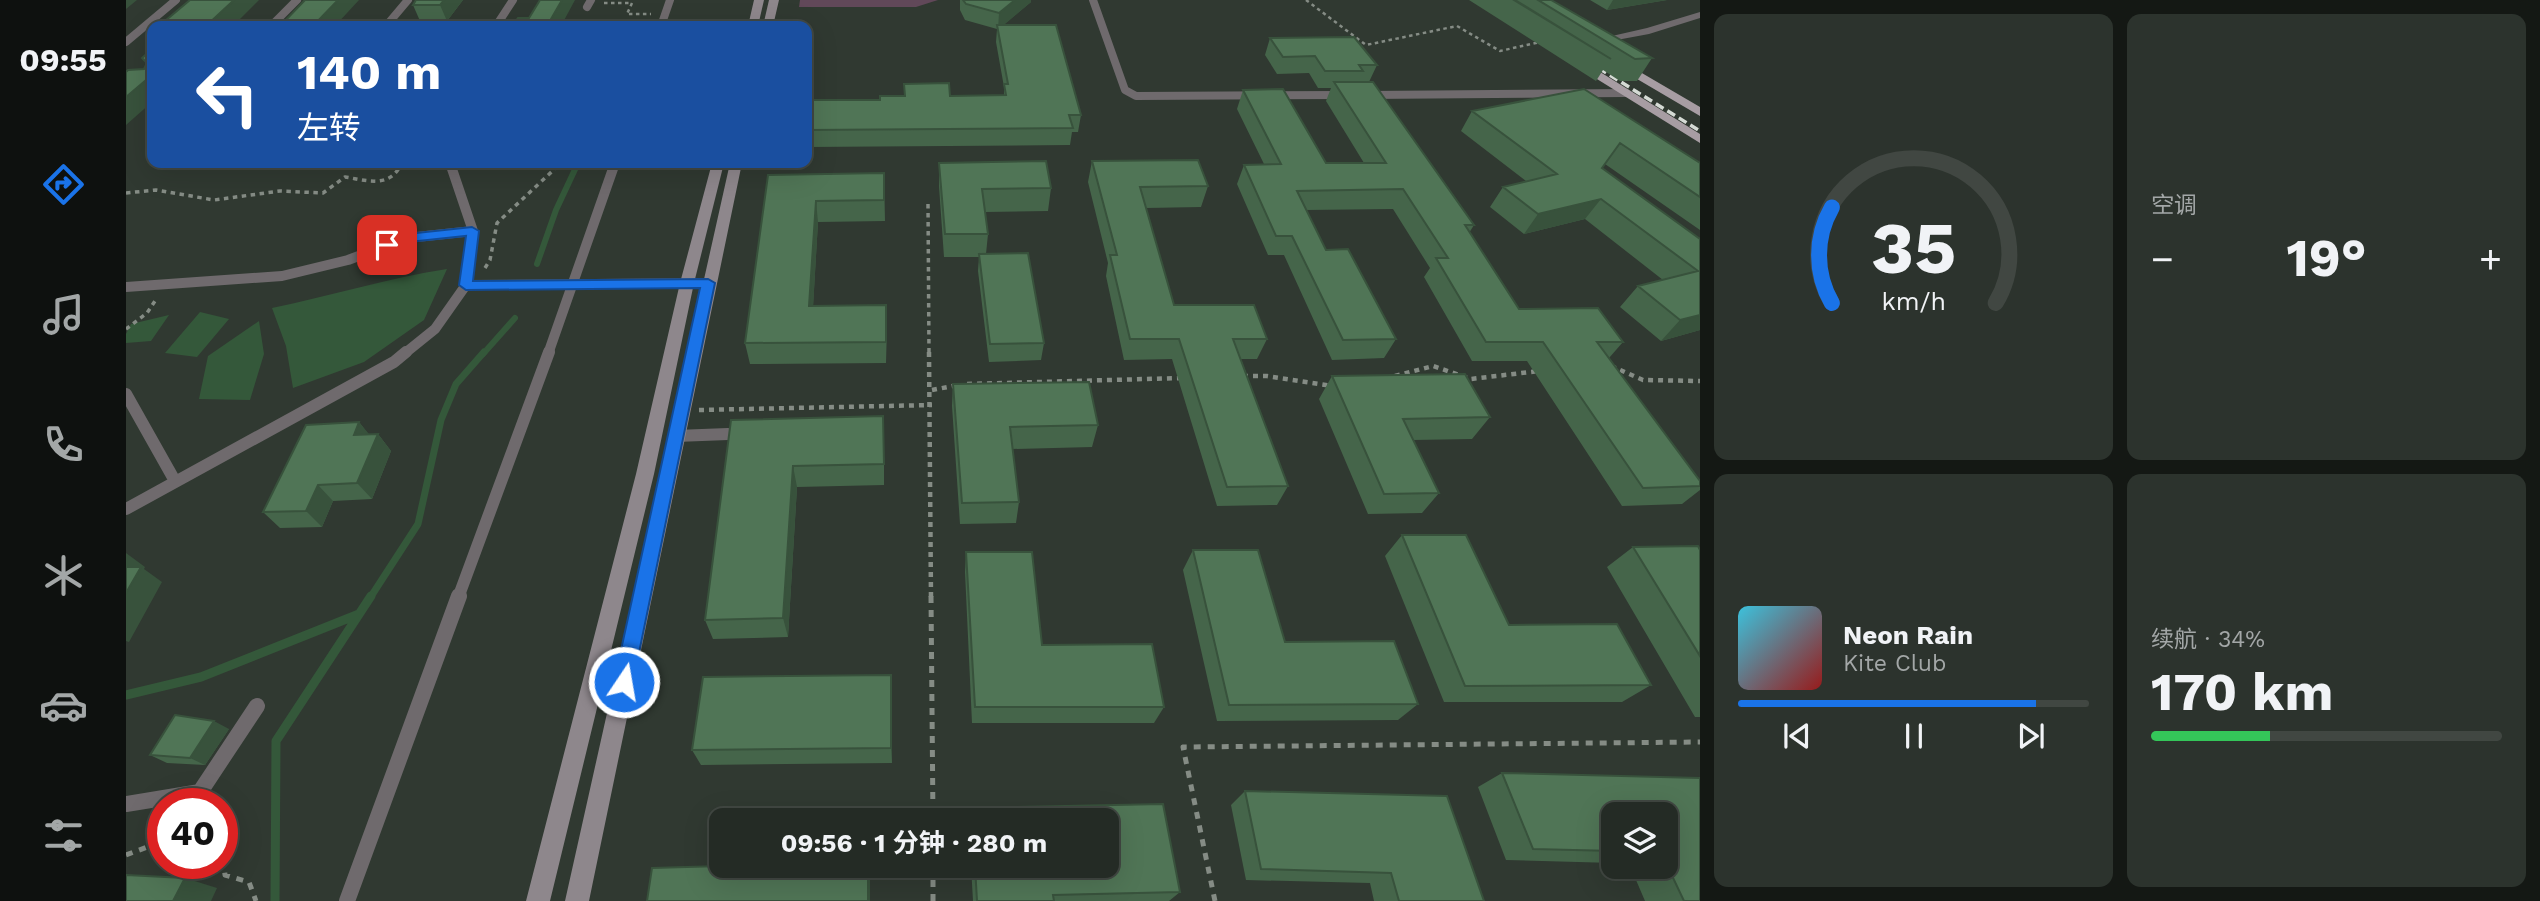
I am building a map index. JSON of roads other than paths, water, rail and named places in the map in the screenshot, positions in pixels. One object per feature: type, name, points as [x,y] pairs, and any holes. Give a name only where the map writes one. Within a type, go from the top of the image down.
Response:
[{"type":"main road","points":[[1544,41],[1700,139]]},
{"type":"main road","points":[[1586,43],[1597,50]]},
{"type":"main road","points":[[1608,57],[1700,112]]},
{"type":"street","points":[[753,21],[759,0]]},
{"type":"street","points":[[769,21],[774,0]]},
{"type":"street","points":[[1586,43],[1649,31],[1700,15]]},
{"type":"street","points":[[538,901],[645,474],[687,283],[717,168]]},
{"type":"street","points":[[577,901],[735,168]]},
{"type":"lane","points":[[151,21],[176,0]]},
{"type":"lane","points":[[276,21],[296,0]]},
{"type":"lane","points":[[390,21],[408,0]]},
{"type":"lane","points":[[499,21],[513,0]]},
{"type":"lane","points":[[664,21],[670,0]]},
{"type":"lane","points":[[1093,0],[1125,90],[1136,96],[1626,93]]},
{"type":"lane","points":[[126,42],[147,24]]},
{"type":"lane","points":[[126,509],[394,362],[435,329],[466,284],[472,231],[452,168]]},
{"type":"lane","points":[[347,901],[574,284],[613,168]]},
{"type":"lane","points":[[126,287],[282,276],[348,260],[407,238],[472,231]]},
{"type":"lane","points":[[466,284],[708,283]]},
{"type":"lane","points":[[126,394],[176,481]]},
{"type":"lane","points":[[676,436],[728,434]]},
{"type":"lane","points":[[126,804],[200,792],[257,706]]},
{"type":"waterway","points":[[537,264],[556,210],[576,168]]},
{"type":"waterway","points":[[483,354],[515,318]]},
{"type":"waterway","points":[[370,598],[418,524],[441,420],[456,384],[484,352]]},
{"type":"waterway","points":[[275,901],[276,741],[371,596]]},
{"type":"waterway","points":[[126,695],[201,677],[359,614]]},
{"type":"railway","points":[[1587,61],[1700,131]]}]
